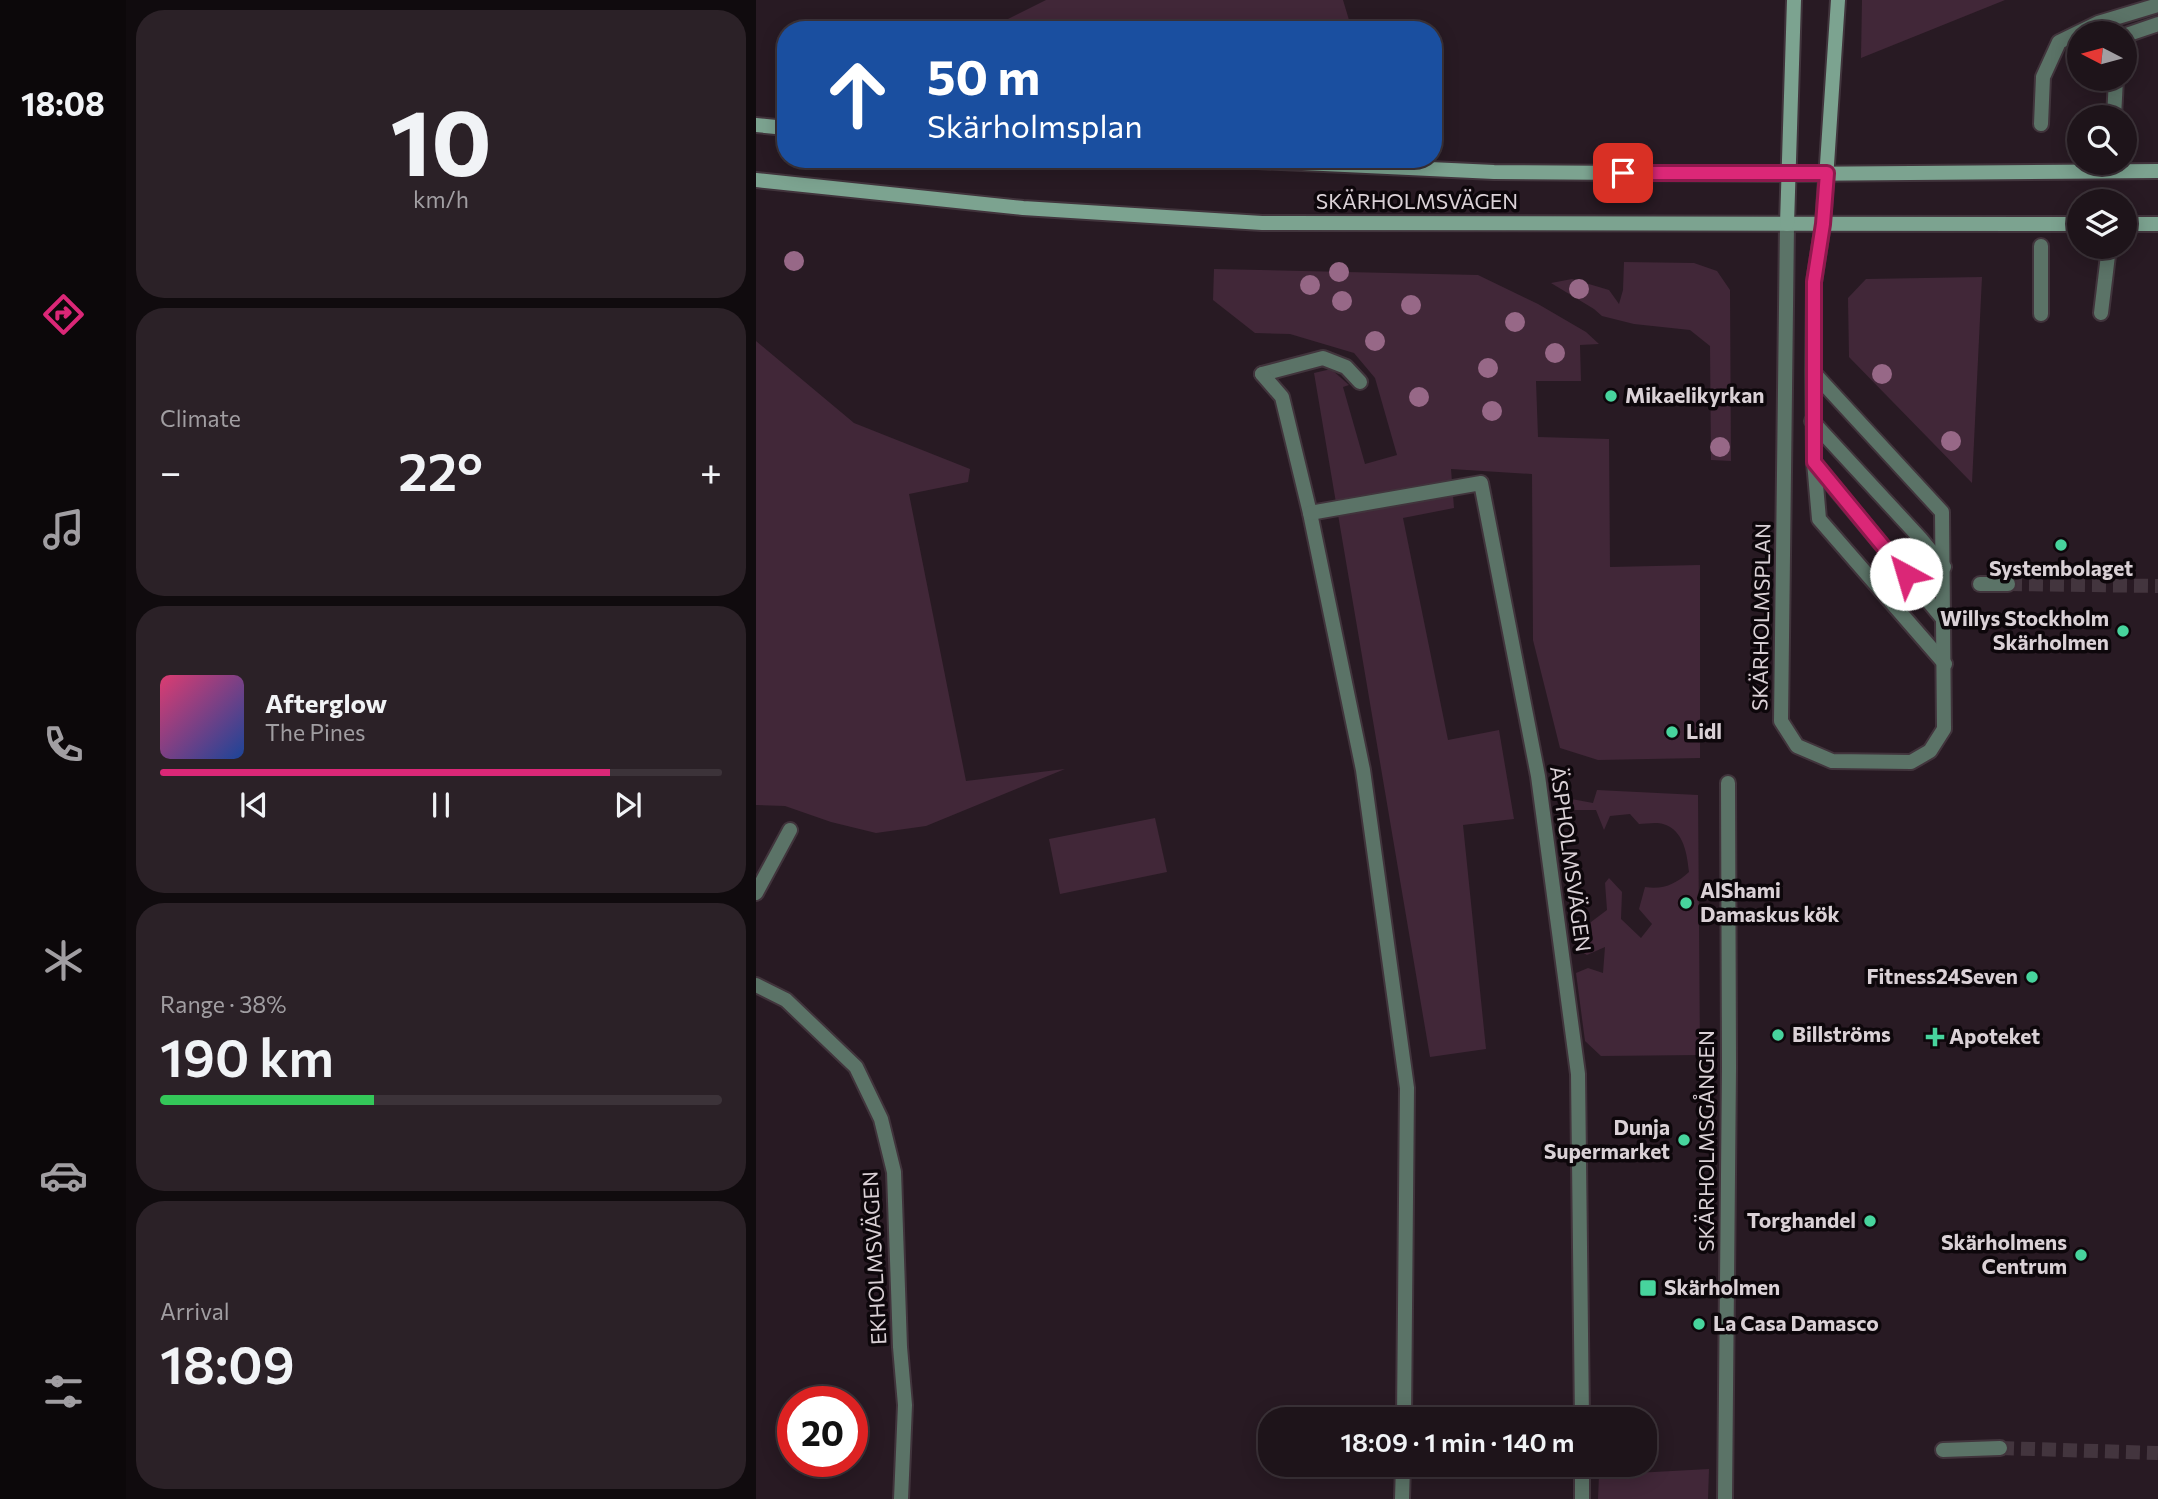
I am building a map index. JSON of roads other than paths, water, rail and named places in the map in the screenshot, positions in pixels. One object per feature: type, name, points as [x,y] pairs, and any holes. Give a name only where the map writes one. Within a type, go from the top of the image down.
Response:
[{"type":"main road","points":[[1787,224],[1794,0]]},
{"type":"main road","points":[[1823,224],[1838,0]]},
{"type":"main road","points":[[756,125],[777,127]]},
{"type":"main road","name":"SKÄRHOLMSVÄGEN","points":[[1408,168],[1494,172],[1788,174],[2158,171]]},
{"type":"main road","name":"SKÄRHOLMSVÄGEN","points":[[756,180],[1023,208],[1262,223],[2067,224]]},
{"type":"main road","points":[[2137,224],[2158,224]]},
{"type":"street","points":[[2041,124],[2043,77],[2059,43],[2098,23],[2158,5]]},
{"type":"street","points":[[2137,31],[2158,24]]},
{"type":"street","name":"SKÄRHOLMSPLAN","points":[[1787,224],[1781,720],[1797,746],[1832,761],[1911,762],[1930,751],[1944,729],[1942,512],[1813,372]]},
{"type":"street","points":[[1823,224],[1814,282],[1812,421],[1819,519],[1945,664]]},
{"type":"street","points":[[2041,246],[2041,314]]},
{"type":"street","points":[[2101,313],[2108,259]]},
{"type":"street","points":[[1360,382],[1346,367],[1323,358],[1262,374],[1282,397],[1310,513],[1363,769],[1407,1088],[1404,1407]]},
{"type":"street","points":[[1812,421],[1944,567]]},
{"type":"street","points":[[1814,462],[1944,620]]},
{"type":"street","name":"ÄSPHOLMSVÄGEN","points":[[1310,513],[1481,483],[1538,776],[1578,1074],[1582,1407]]},
{"type":"street","points":[[1980,584],[2008,584]]},
{"type":"street","name":"SKÄRHOLMSGÅNGEN","points":[[1725,1499],[1729,1080],[1728,783]]},
{"type":"street","points":[[756,893],[790,830]]},
{"type":"street","name":"EKHOLMSVÄGEN","points":[[756,985],[786,1000],[856,1067],[881,1119],[894,1172],[900,1347],[905,1405],[901,1499]]},
{"type":"street","points":[[1943,1450],[2000,1448]]},
{"type":"street","points":[[1402,1499],[1403,1477]]},
{"type":"street","points":[[1581,1499],[1582,1477]]},
{"type":"tunnel","points":[[2008,584],[2158,586]]},
{"type":"tunnel","points":[[2000,1448],[2158,1453]]},
{"type":"place","name":"Mikaelikyrkan","points":[[1611,396]]},
{"type":"place","name":"Systembolaget","points":[[2061,545]]},
{"type":"place","name":"Willys Stockholm Skärholmen","points":[[2123,631]]},
{"type":"place","name":"Lidl","points":[[1672,732]]},
{"type":"place","name":"AlShami Damaskus kök","points":[[1686,903]]},
{"type":"place","name":"Fitness24Seven","points":[[2032,977]]},
{"type":"place","name":"Billströms","points":[[1778,1035]]},
{"type":"place","name":"Apoteket","points":[[1935,1037]]},
{"type":"place","name":"Dunja Supermarket","points":[[1684,1140]]},
{"type":"place","name":"Torghandel","points":[[1870,1221]]},
{"type":"place","name":"Skärholmens Centrum","points":[[2081,1255]]},
{"type":"place","name":"Skärholmen","points":[[1648,1288]]},
{"type":"place","name":"La Casa Damasco","points":[[1699,1324]]}]
